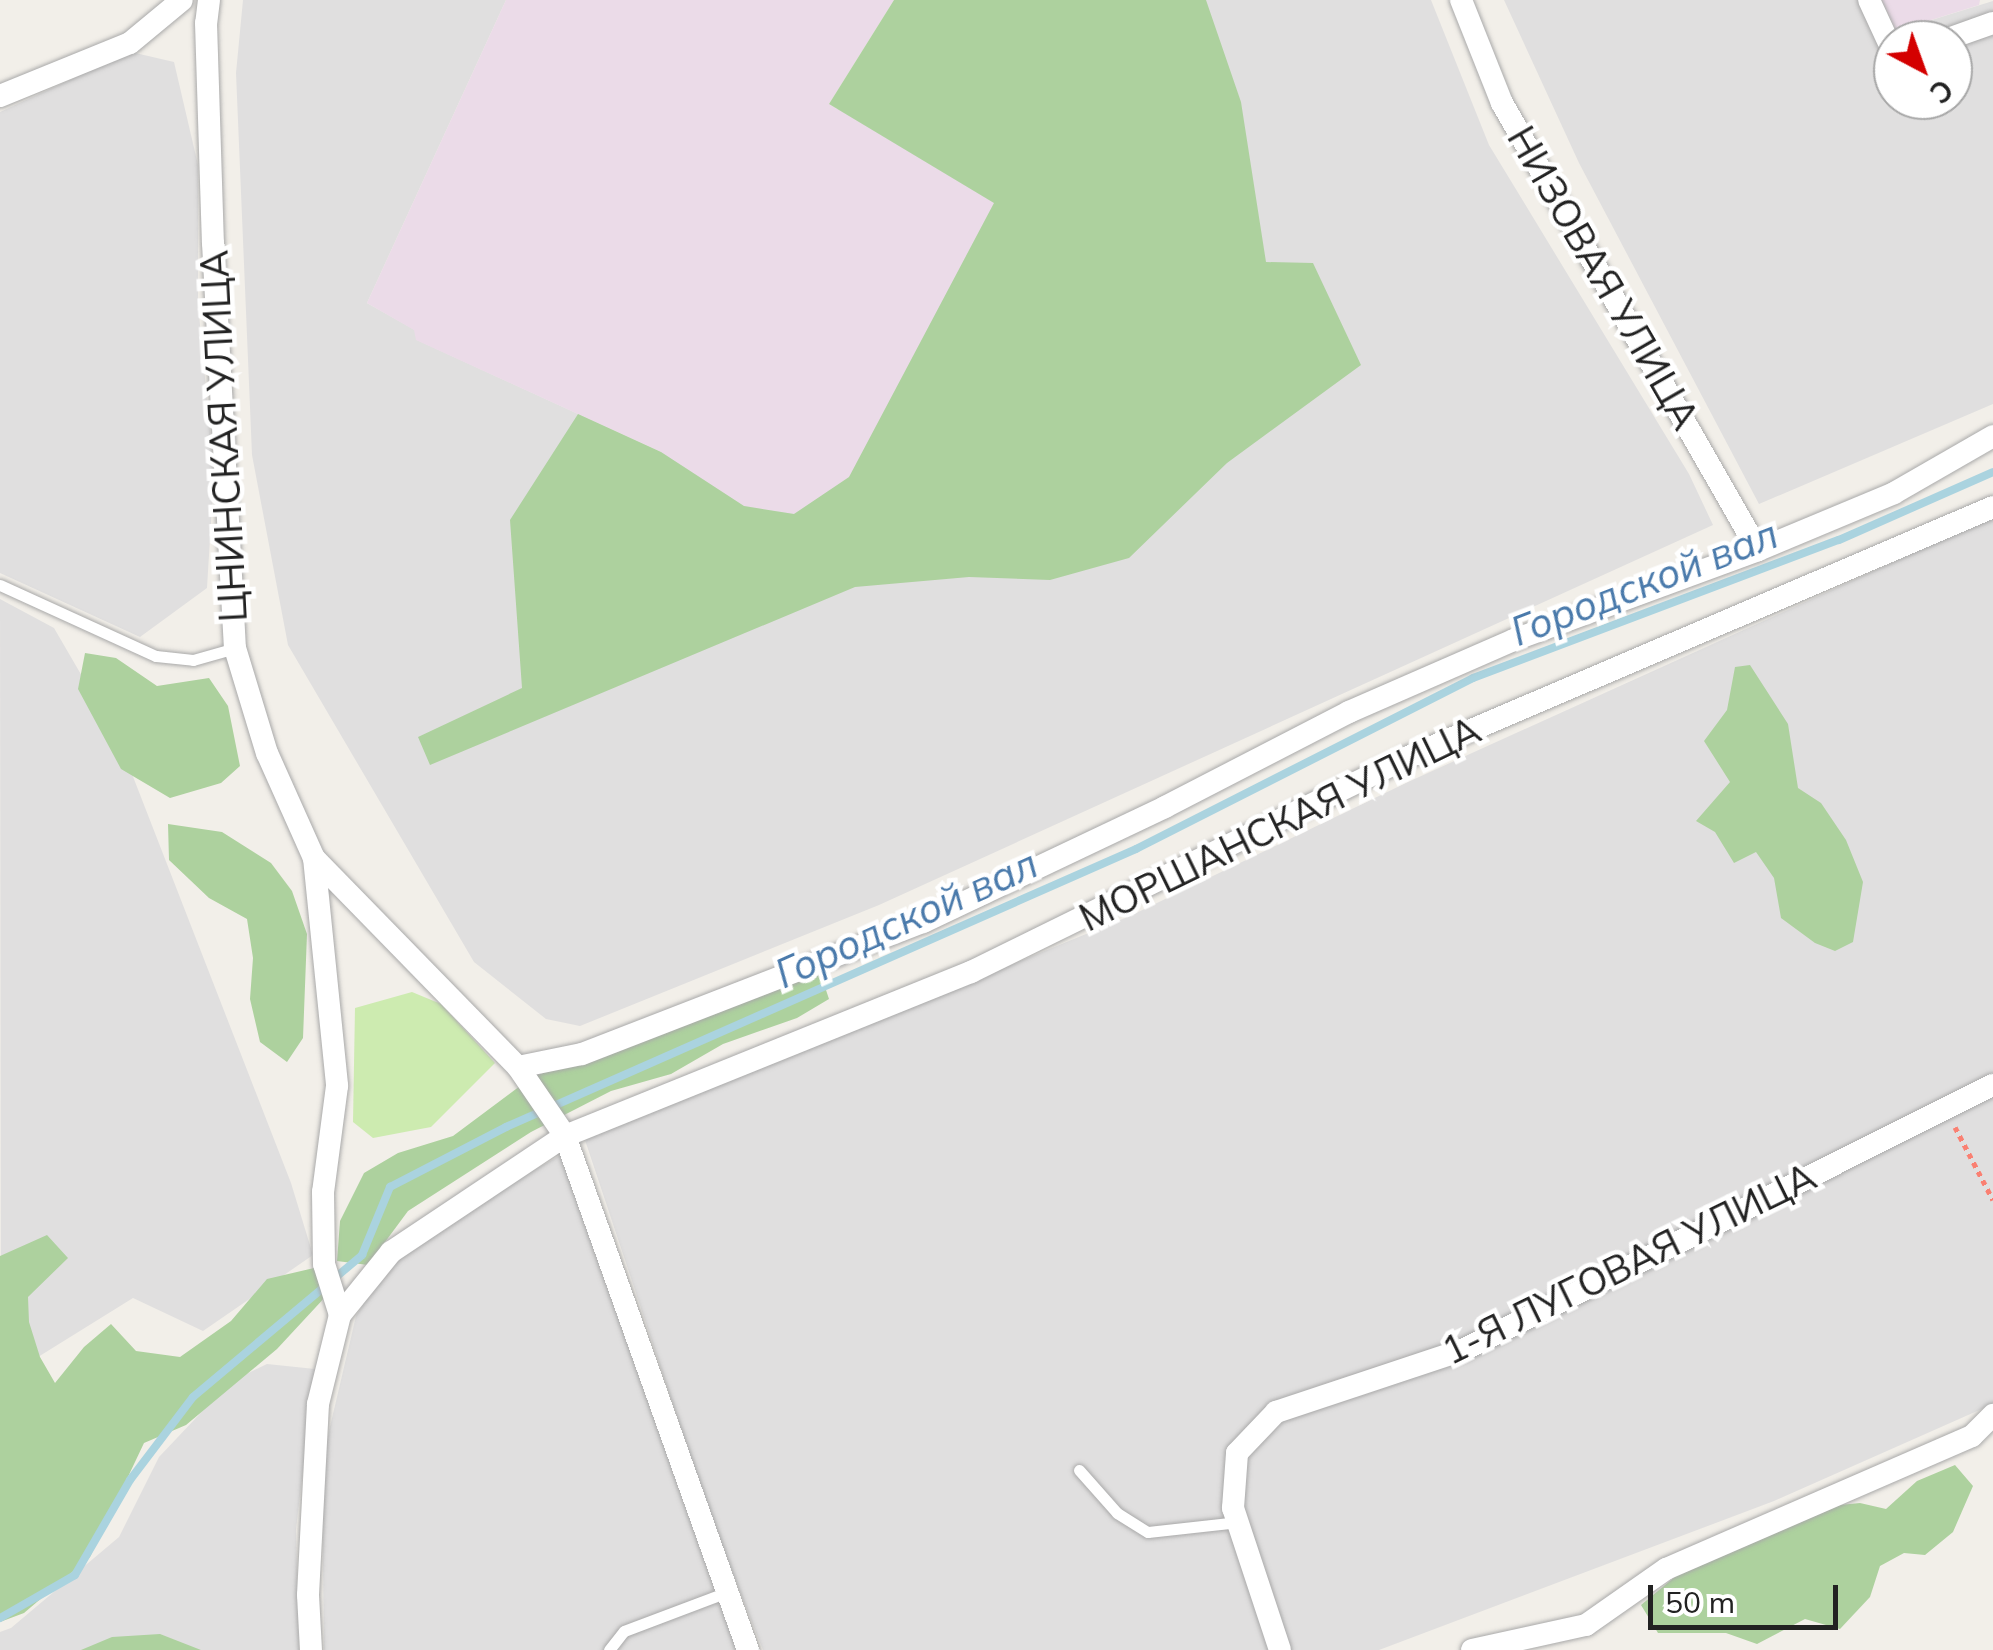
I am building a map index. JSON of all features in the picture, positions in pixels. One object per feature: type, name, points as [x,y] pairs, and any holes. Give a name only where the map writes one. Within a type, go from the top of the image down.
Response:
[{"type":"street","points":[[0,96],[130,43],[182,0]]},
{"type":"street","name":"ЦНИНСКАЯ УЛИЦА","points":[[210,0],[206,23],[212,243],[235,648],[267,753],[314,858],[338,1086],[323,1192],[324,1264],[340,1314]]},
{"type":"street","name":"НИЗОВАЯ УЛИЦА","points":[[1462,0],[1502,103],[1758,550]]},
{"type":"street","name":"МОРШАНСКАЯ УЛИЦА","points":[[518,1067],[582,1054],[923,922],[1166,807],[1349,712],[1514,640],[1758,550],[1894,493],[1993,436]]},
{"type":"street","name":"МОРШАНСКАЯ УЛИЦА","points":[[340,1314],[390,1252],[559,1128],[970,972],[1406,758],[1993,507]]},
{"type":"street","name":"ЦНИНСКАЯ УЛИЦА","points":[[314,858],[518,1067],[559,1128],[748,1650]]},
{"type":"street","name":"1-Я ЛУГОВАЯ УЛИЦА","points":[[1280,1650],[1233,1508],[1237,1453],[1276,1412],[1465,1350],[1993,1085]]},
{"type":"street","points":[[311,1650],[308,1595],[318,1404],[340,1314]]},
{"type":"street","points":[[1472,1650],[1586,1624],[1666,1568],[1972,1436],[1993,1415]]},
{"type":"lane","points":[[0,585],[156,656],[192,660],[235,648]]},
{"type":"lane","points":[[1079,1470],[1117,1512],[1148,1532],[1238,1522]]},
{"type":"lane","points":[[609,1650],[624,1631],[727,1592]]},
{"type":"path","points":[[1946,1108],[1993,1200]]},
{"type":"shaded area","points":[[243,0],[506,0],[367,303],[415,330],[417,340],[661,452],[894,0],[1431,0],[1489,145],[1689,474],[1713,525],[879,905],[580,1026],[546,1019],[474,962],[288,645],[252,455],[236,73]]},
{"type":"shaded area","points":[[506,0],[894,0],[829,104],[994,203],[849,478],[794,514],[744,506],[661,452],[416,340],[414,330],[367,303]]},
{"type":"shaded area","points":[[1504,0],[1882,0],[1891,20],[1873,20],[1873,120],[1973,120],[1973,20],[1932,20],[1993,1],[1993,404],[1759,504],[1579,163]]},
{"type":"shaded area","points":[[1882,0],[1980,0],[1979,5],[1931,20],[1891,20]]},
{"type":"shaded area","points":[[131,52],[174,62],[198,165],[198,304],[214,473],[207,588],[140,637],[0,573],[0,112]]},
{"type":"shaded area","points":[[1993,517],[1993,1404],[1774,1501],[1379,1650],[763,1650],[710,1515],[585,1140],[1130,916],[1408,782]]},
{"type":"shaded area","points":[[0,599],[54,628],[118,738],[291,1183],[313,1255],[203,1331],[133,1298],[1,1380]]},
{"type":"shaded area","points":[[565,1153],[738,1650],[324,1650],[322,1461],[356,1316],[392,1258],[481,1199]]},
{"type":"shaded area","points":[[267,1364],[315,1369],[296,1529],[299,1650],[0,1650],[0,1632],[11,1628],[119,1537],[159,1457],[230,1382]]},
{"type":"green space","points":[[894,0],[1206,0],[1241,102],[1266,262],[1313,263],[1361,365],[1227,463],[1129,558],[1050,580],[969,577],[855,587],[430,765],[418,737],[522,688],[510,520],[578,414],[661,452],[744,506],[794,514],[849,477],[994,203],[829,104]]},
{"type":"green space","points":[[85,653],[116,658],[157,686],[209,678],[228,706],[240,766],[221,783],[170,798],[121,769],[78,689]]},
{"type":"green space","points":[[1750,665],[1788,724],[1798,788],[1821,803],[1846,840],[1863,882],[1853,942],[1835,951],[1815,943],[1781,918],[1774,878],[1756,852],[1734,863],[1715,832],[1696,821],[1730,782],[1704,741],[1727,710],[1735,667]]},
{"type":"green space","points":[[168,824],[222,832],[271,863],[292,891],[307,934],[303,1038],[287,1062],[260,1042],[250,999],[253,958],[247,919],[209,898],[169,860]]},
{"type":"green space","points":[[821,975],[829,999],[797,1018],[723,1044],[671,1074],[611,1091],[531,1132],[408,1211],[368,1265],[337,1261],[340,1221],[364,1173],[398,1153],[453,1136],[528,1080],[565,1062],[769,988]]},
{"type":"green space","points":[[412,992],[441,1004],[495,1063],[431,1127],[373,1138],[353,1122],[355,1008]]},
{"type":"green space","points":[[47,1235],[68,1258],[28,1297],[29,1322],[40,1357],[55,1383],[84,1347],[111,1324],[136,1351],[180,1357],[231,1321],[267,1279],[314,1268],[328,1294],[277,1349],[186,1425],[144,1443],[90,1557],[24,1613],[0,1622],[0,1256]]},
{"type":"green space","points":[[1955,1465],[1973,1486],[1953,1532],[1925,1555],[1904,1553],[1880,1566],[1870,1597],[1840,1629],[1805,1619],[1757,1644],[1726,1633],[1658,1633],[1641,1605],[1676,1576],[1840,1505],[1860,1503],[1886,1509],[1917,1481]]},
{"type":"green space","points":[[160,1634],[201,1650],[81,1650],[112,1637]]},
{"type":"waterway","name":"Городской вал","points":[[0,1618],[75,1575],[130,1480],[193,1397],[362,1255],[390,1187],[506,1127],[1136,849],[1473,678],[1839,540],[1993,472]]}]
